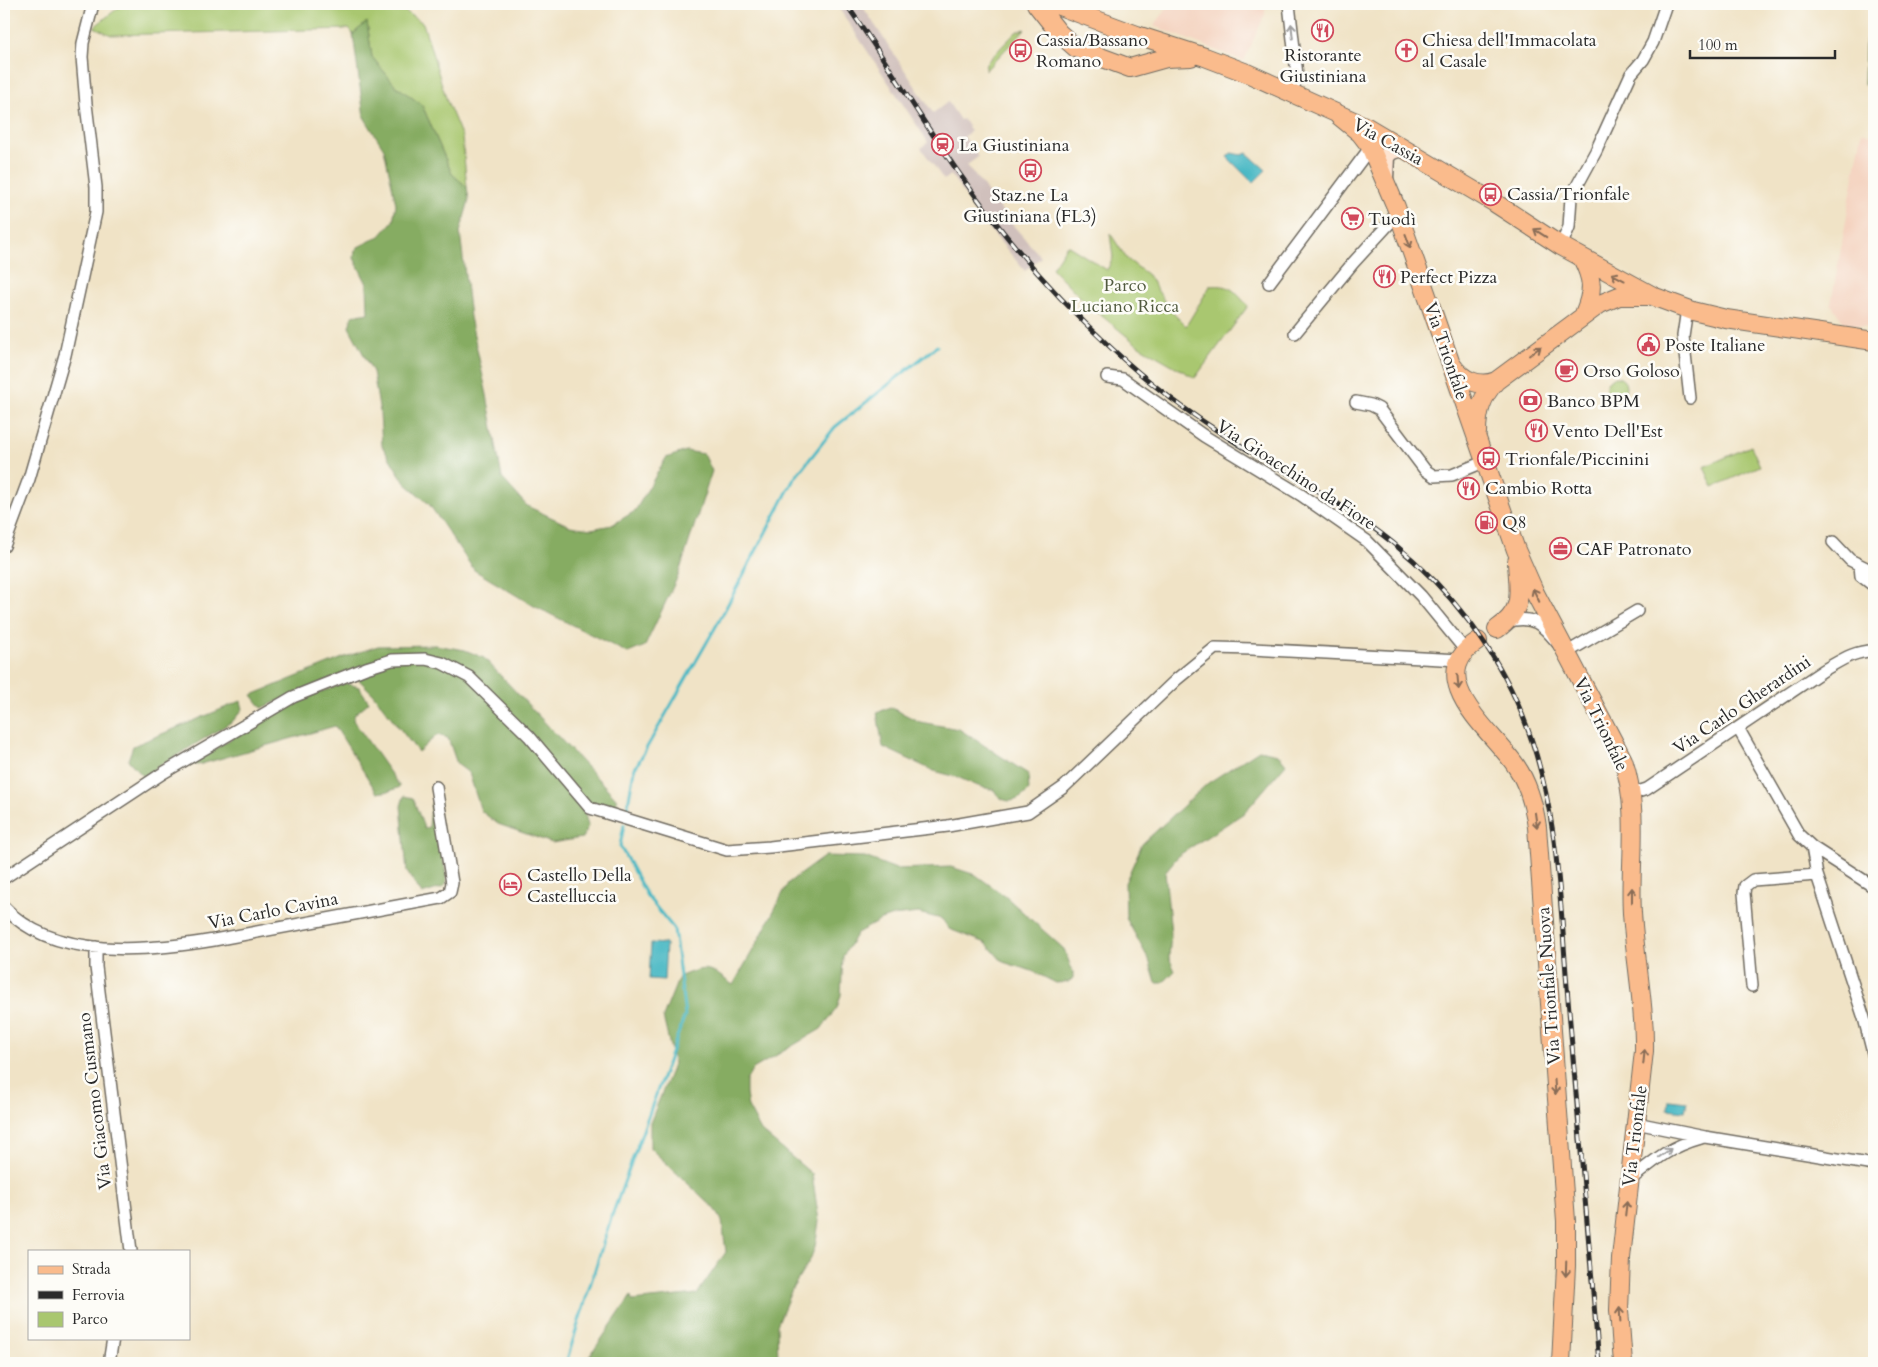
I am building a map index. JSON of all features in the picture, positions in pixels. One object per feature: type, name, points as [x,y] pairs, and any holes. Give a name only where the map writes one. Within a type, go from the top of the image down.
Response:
[{"type":"main road","name":"Via Cassia","points":[[1036,4],[1068,42],[1076,48],[1130,68],[1172,57],[1205,57]]},
{"type":"main road","name":"Via Cassia","points":[[1054,4],[1145,38],[1205,57],[1358,123],[1495,204],[1561,246],[1655,297],[1687,309],[1743,322],[1874,341]]},
{"type":"main road","points":[[1068,42],[1065,34],[1067,23],[1073,17],[1081,14]]},
{"type":"main road","points":[[1145,38],[1151,44],[1153,50],[1152,56],[1147,63]]},
{"type":"main road","name":"Via Trionfale","points":[[1338,115],[1360,133],[1370,146],[1385,179],[1516,550],[1535,593],[1623,760],[1631,794],[1632,913],[1644,1051],[1621,1258],[1619,1310],[1623,1363]]},
{"type":"main road","points":[[1582,258],[1591,281],[1590,300],[1584,314]]},
{"type":"main road","points":[[1477,436],[1477,417],[1487,392],[1496,381],[1584,314],[1603,302],[1619,296],[1639,295],[1655,297]]},
{"type":"main road","points":[[1452,365],[1458,373],[1474,382],[1484,384],[1496,381]]},
{"type":"main road","points":[[1502,625],[1515,612],[1518,602],[1516,550]]},
{"type":"main road","name":"Via Trionfale Nuova","points":[[1468,651],[1457,672],[1461,696],[1521,774],[1532,799],[1537,827],[1566,1220],[1562,1363]]},
{"type":"street","points":[[4,546],[28,479],[65,355],[96,212],[96,187],[82,57],[85,36],[94,4]]},
{"type":"street","points":[[1289,4],[1297,75],[1292,93]]},
{"type":"street","points":[[1561,246],[1568,227],[1571,197],[1596,151],[1630,74],[1643,60],[1653,42],[1666,4]]},
{"type":"street","points":[[1269,283],[1370,146],[1386,138]]},
{"type":"street","name":"Via Trionfale","points":[[1385,179],[1386,156],[1392,151],[1402,148]]},
{"type":"street","points":[[1295,332],[1353,263],[1398,214]]},
{"type":"street","points":[[1687,309],[1683,336],[1690,398]]},
{"type":"street","name":"Via Gioacchino da Fiore","points":[[1107,377],[1123,380],[1204,436],[1301,495],[1367,541],[1421,596],[1468,651]]},
{"type":"street","points":[[1356,402],[1371,405],[1379,410],[1425,470],[1434,476],[1452,474],[1486,461]]},
{"type":"street","points":[[1833,542],[1846,557],[1874,572]]},
{"type":"street","points":[[1860,565],[1859,572],[1861,576],[1874,586]]},
{"type":"street","points":[[1502,625],[1522,619],[1536,622],[1566,653],[1637,611]]},
{"type":"street","points":[[4,878],[163,773],[293,697],[366,668],[392,660],[425,659],[442,663],[468,677],[529,736],[590,808],[727,850],[770,847],[938,827],[1028,812],[1064,787],[1177,679],[1215,648],[1468,651]]},
{"type":"street","name":"Via Carlo Gherardini","points":[[1631,794],[1647,789],[1836,663],[1860,652],[1874,652]]},
{"type":"street","points":[[1738,728],[1794,828],[1812,847],[1874,887]]},
{"type":"street","name":"Via Carlo Cavina","points":[[4,907],[12,916],[32,929],[75,944],[96,947],[137,948],[176,946],[445,896],[451,890],[452,880],[436,787]]},
{"type":"street","points":[[1812,847],[1817,875],[1864,1018],[1874,1057]]},
{"type":"street","points":[[1752,986],[1745,886],[1753,880],[1817,875]]},
{"type":"street","name":"Via Giacomo Cusmano","points":[[96,947],[96,968],[131,1250]]},
{"type":"street","points":[[1636,1123],[1705,1137],[1874,1165]]},
{"type":"street","points":[[1630,1180],[1667,1151],[1705,1137]]},
{"type":"street","points":[[109,1363],[114,1340]]},
{"type":"shaded area","points":[[836,4],[861,4],[933,113],[948,102],[960,120],[963,119],[971,131],[964,136],[978,157],[967,165],[1011,223],[1041,257],[1025,271],[982,220],[951,175],[944,180],[921,148],[928,142]]},
{"type":"shaded area","points":[[1170,4],[1265,4],[1265,14],[1244,61],[1154,26]]},
{"type":"shaded area","points":[[1862,132],[1874,136],[1874,328],[1844,323],[1831,304]]},
{"type":"green space","points":[[123,4],[394,4],[423,23],[447,101],[462,137],[467,187],[452,174],[422,105],[396,86],[372,57],[367,22],[353,34],[349,29],[111,35],[94,27]]},
{"type":"green space","points":[[1873,4],[1874,83],[1864,85],[1865,46]]},
{"type":"green space","points":[[367,22],[372,57],[396,86],[422,105],[452,174],[467,187],[469,200],[460,232],[470,317],[502,478],[527,506],[570,526],[591,529],[612,525],[635,511],[666,458],[686,451],[704,454],[712,471],[678,576],[645,646],[628,653],[534,606],[474,570],[429,504],[405,483],[382,446],[380,413],[373,372],[349,327],[352,316],[368,313],[367,284],[354,258],[355,251],[358,247],[380,236],[393,221],[396,204],[384,149],[364,117],[353,34]]},
{"type":"green space","points":[[1025,29],[985,71],[986,63],[1016,32]]},
{"type":"green space","name":"Parco Luciano Ricca","points":[[1110,233],[1127,259],[1148,275],[1170,310],[1186,326],[1210,286],[1228,287],[1248,306],[1195,378],[1139,346],[1087,304],[1052,268],[1067,245],[1107,270],[1113,258]]},
{"type":"green space","points":[[1616,377],[1623,380],[1626,387],[1623,394],[1616,397],[1609,394],[1606,387],[1609,380]]},
{"type":"green space","points":[[1751,446],[1760,466],[1713,487],[1704,467]]},
{"type":"green space","points":[[435,645],[465,650],[484,658],[616,798],[618,810],[603,810],[587,804],[584,810],[588,826],[582,838],[552,843],[498,824],[481,811],[469,773],[457,764],[448,738],[437,735],[418,752],[373,694],[354,675],[337,676],[262,708],[252,695],[345,657],[378,646]]},
{"type":"green space","points":[[345,683],[359,687],[369,702],[355,714],[353,720],[400,787],[377,793],[335,726],[198,765],[191,764],[281,707]]},
{"type":"green space","points":[[241,701],[243,709],[233,721],[143,776],[128,760],[133,746]]},
{"type":"green space","points":[[890,707],[920,722],[959,729],[1028,774],[1029,790],[1015,800],[1002,799],[994,790],[934,771],[883,747],[877,713]]},
{"type":"green space","points":[[1259,750],[1278,754],[1286,764],[1244,813],[1179,855],[1165,872],[1171,933],[1169,958],[1175,971],[1163,983],[1156,983],[1149,960],[1126,918],[1125,883],[1142,844],[1208,783]]},
{"type":"green space","points":[[404,796],[413,798],[424,828],[429,827],[431,803],[435,809],[447,881],[444,887],[422,894],[407,872],[401,806]]},
{"type":"green space","points":[[825,856],[865,857],[896,869],[951,867],[976,875],[1005,896],[1064,949],[1073,972],[1073,978],[1069,982],[1056,983],[1032,971],[1003,962],[986,943],[949,929],[942,919],[918,913],[893,916],[881,920],[857,933],[843,956],[841,995],[837,1008],[821,1029],[753,1069],[746,1081],[748,1107],[761,1131],[812,1174],[819,1221],[815,1247],[810,1260],[792,1289],[777,1325],[778,1363],[585,1363],[631,1296],[632,1301],[697,1294],[726,1252],[722,1221],[716,1210],[650,1148],[650,1123],[674,1063],[663,1017],[679,977],[703,969],[719,975],[733,985],[788,883]]},
{"type":"water","points":[[1231,153],[1242,155],[1247,153],[1266,170],[1253,183],[1227,157]]},
{"type":"water","points":[[651,943],[666,944],[664,980],[649,979]]},
{"type":"water","points":[[1669,1100],[1687,1102],[1685,1111],[1668,1109]]},
{"type":"waterway","points":[[626,816],[634,770],[719,621],[794,479],[835,427],[937,346]]},
{"type":"waterway","points":[[566,1363],[610,1221],[685,1015],[674,929],[647,896],[620,846],[624,825]]},
{"type":"railway","points":[[846,4],[977,199],[1012,243],[1068,306],[1123,359],[1188,411],[1240,445],[1338,503],[1393,543],[1433,579],[1451,599],[1484,643],[1498,666],[1522,714],[1534,748],[1544,783],[1551,819],[1560,891],[1599,1363]]},
{"type":"place","name":"Ristorante Giustiniana","points":[[1323,30]]},
{"type":"place","name":"Cassia/Bassano Romano","points":[[1020,50]]},
{"type":"place","name":"Chiesa dell'Immacolata al Casale","points":[[1406,50]]},
{"type":"place","name":"La Giustiniana","points":[[943,145]]},
{"type":"place","name":"Staz.ne La Giustiniana (FL3)","points":[[1030,170]]},
{"type":"place","name":"Cassia/Trionfale","points":[[1491,194]]},
{"type":"place","name":"Tuodì","points":[[1352,219]]},
{"type":"place","name":"Perfect Pizza","points":[[1384,277]]},
{"type":"place","name":"Poste Italiane","points":[[1649,345]]},
{"type":"place","name":"Orso Goloso","points":[[1567,371]]},
{"type":"place","name":"Banco BPM","points":[[1531,401]]},
{"type":"place","name":"Vento Dell'Est","points":[[1536,431]]},
{"type":"place","name":"Trionfale/Piccinini","points":[[1489,459]]},
{"type":"place","name":"Cambio Rotta","points":[[1469,488]]},
{"type":"place","name":"Q8","points":[[1486,522]]},
{"type":"place","name":"CAF Patronato","points":[[1560,549]]},
{"type":"place","name":"Castello Della Castelluccia","points":[[511,885]]}]
